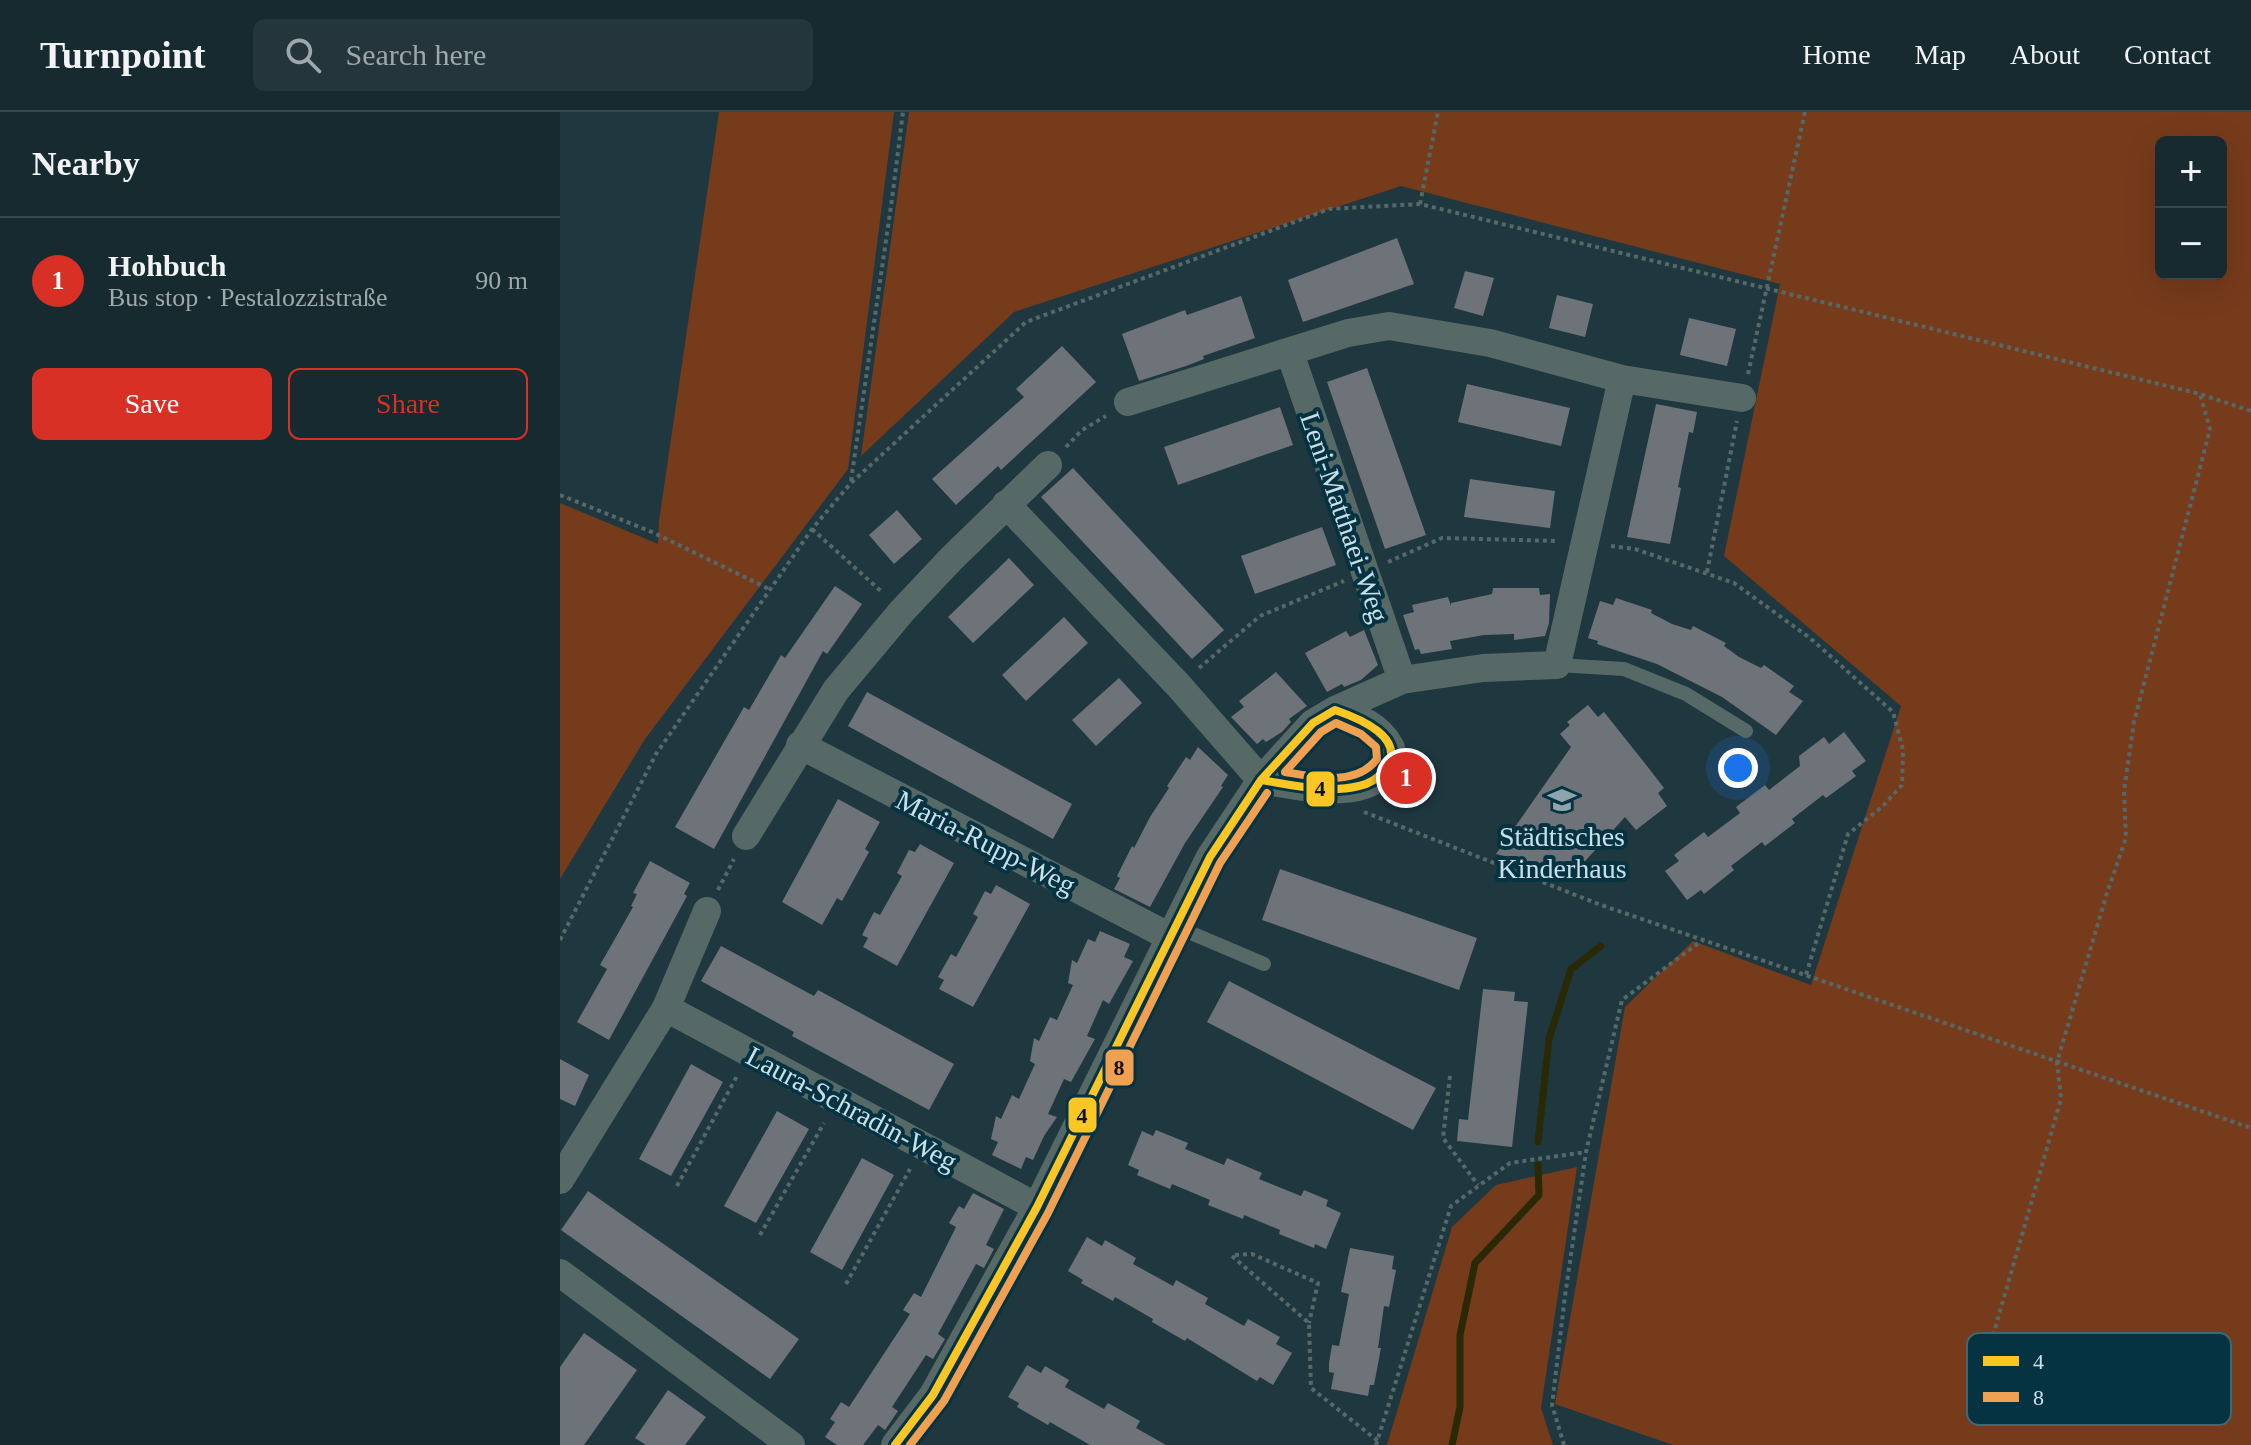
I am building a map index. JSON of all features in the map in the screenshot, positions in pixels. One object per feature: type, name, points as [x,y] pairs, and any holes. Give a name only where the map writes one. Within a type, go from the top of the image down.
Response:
[{"type":"street","points":[[1128,402],[1348,333],[1389,326],[1490,343],[1622,379],[1742,398]]},
{"type":"street","name":"Leni-Matthaei-Weg","points":[[1290,353],[1402,680]]},
{"type":"street","points":[[895,1445],[933,1395],[1037,1207],[1210,857],[1261,780],[1313,723],[1402,680],[1483,668],[1557,665],[1622,379]]},
{"type":"street","points":[[746,836],[836,690],[902,611],[1048,465]]},
{"type":"street","points":[[1006,504],[1179,686],[1261,780],[1344,790],[1366,787],[1387,768],[1391,748],[1384,734],[1364,719],[1335,710]]},
{"type":"street","name":"Maria-Rupp-Weg","points":[[800,745],[1175,932]]},
{"type":"street","points":[[560,1180],[666,1008],[707,911]]},
{"type":"street","name":"Laura-Schradin-Weg","points":[[666,1008],[1037,1207]]},
{"type":"street","points":[[560,1273],[791,1445]]},
{"type":"lane","points":[[1557,665],[1624,669],[1686,694],[1746,731]]},
{"type":"lane","points":[[1175,932],[1264,964]]},
{"type":"path","points":[[850,484],[903,112]]},
{"type":"path","points":[[1420,204],[1438,112]]},
{"type":"path","points":[[1707,572],[1805,112]]},
{"type":"path","points":[[560,940],[656,754],[812,529],[850,484],[1026,322],[1329,209],[1420,204],[2200,394],[2251,411]]},
{"type":"path","points":[[1994,1333],[2061,1099],[2057,1062],[2126,838],[2124,791],[2134,722],[2210,429],[2200,394]]},
{"type":"path","points":[[1048,465],[1082,430],[1128,402]]},
{"type":"path","points":[[560,495],[652,532],[769,589]]},
{"type":"path","points":[[812,529],[902,611]]},
{"type":"path","points":[[1584,543],[1635,549],[1734,583],[1810,638],[1893,712],[1903,750],[1902,785],[1882,807],[1848,834],[1806,975]]},
{"type":"path","points":[[1344,790],[1364,812],[1559,888],[2251,1128]]},
{"type":"path","points":[[707,911],[746,836]]},
{"type":"path","points":[[1564,1445],[1552,1405],[1586,1152],[1622,1000],[1704,939]]},
{"type":"path","points":[[677,1186],[749,1052]]},
{"type":"path","points":[[1450,1076],[1443,1138],[1478,1186]]},
{"type":"path","points":[[760,1235],[837,1100]]},
{"type":"path","points":[[846,1284],[923,1146]]},
{"type":"path","points":[[1309,1323],[1232,1256],[1252,1254],[1318,1283],[1309,1323],[1311,1388],[1377,1443],[1451,1206],[1510,1163],[1586,1152]]},
{"type":"shaded area","points":[[719,112],[894,112],[848,469],[645,739],[560,879],[560,503],[658,544]]},
{"type":"shaded area","points":[[909,112],[2251,112],[2251,1445],[1673,1445],[1555,1404],[1625,1007],[1693,941],[1811,985],[1901,706],[1724,556],[1780,284],[1401,186],[1014,312],[861,456]]},
{"type":"shaded area","points":[[1577,1167],[1541,1408],[1553,1445],[1387,1445],[1452,1227],[1496,1185]]},
{"type":"building","points":[[1397,238],[1414,284],[1303,322],[1288,280]]},
{"type":"building","points":[[1465,271],[1494,278],[1483,316],[1454,308]]},
{"type":"building","points":[[1557,295],[1593,304],[1585,337],[1549,328]]},
{"type":"building","points":[[1241,296],[1255,338],[1139,381],[1122,334],[1185,310],[1187,315]]},
{"type":"building","points":[[1689,318],[1736,329],[1727,366],[1680,355]]},
{"type":"building","points":[[1062,346],[1096,382],[1001,470],[998,466],[956,505],[932,479],[1024,397],[1016,389]]},
{"type":"building","points":[[1367,368],[1426,535],[1385,549],[1327,382]]},
{"type":"building","points":[[1467,384],[1570,408],[1561,446],[1458,422]]},
{"type":"building","points":[[1656,404],[1697,412],[1693,433],[1689,432],[1670,544],[1627,537]]},
{"type":"building","points":[[1280,407],[1293,445],[1178,485],[1164,447]]},
{"type":"building","points":[[1073,468],[1224,630],[1192,659],[1041,497]]},
{"type":"building","points":[[1470,479],[1555,491],[1550,528],[1464,517]]},
{"type":"building","points":[[897,510],[922,539],[894,564],[869,535]]},
{"type":"building","points":[[1322,527],[1336,565],[1255,594],[1241,556]]},
{"type":"building","points":[[1009,558],[1034,585],[973,643],[948,617]]},
{"type":"building","points":[[835,586],[862,604],[827,654],[823,651],[714,849],[675,827],[744,707],[749,710],[781,655],[785,658]]},
{"type":"building","points":[[1493,588],[1539,588],[1540,595],[1550,594],[1549,623],[1545,636],[1514,640],[1514,634],[1484,635],[1450,641],[1452,649],[1421,654],[1419,649],[1415,650],[1403,615],[1414,612],[1412,605],[1448,597],[1451,606],[1451,603],[1492,594]]},
{"type":"building","points":[[1616,598],[1652,610],[1651,613],[1672,624],[1691,630],[1693,626],[1726,643],[1724,646],[1739,657],[1761,668],[1764,665],[1794,686],[1789,692],[1803,701],[1776,735],[1722,697],[1657,664],[1597,644],[1598,641],[1588,638],[1600,601],[1613,605]]},
{"type":"building","points":[[1064,617],[1088,643],[1026,701],[1002,675]]},
{"type":"building","points":[[1364,630],[1378,665],[1361,680],[1344,687],[1342,684],[1327,692],[1305,653],[1346,631],[1350,637]]},
{"type":"building","points":[[1276,672],[1307,706],[1289,719],[1291,722],[1282,732],[1257,744],[1231,717],[1244,707],[1239,701]]},
{"type":"building","points":[[1119,678],[1142,703],[1096,746],[1072,720]]},
{"type":"building","points":[[867,692],[1072,804],[1053,839],[848,726]]},
{"type":"building","points":[[1588,705],[1598,717],[1604,712],[1647,766],[1664,788],[1658,793],[1667,806],[1636,830],[1625,817],[1568,880],[1548,862],[1542,871],[1521,860],[1496,854],[1571,747],[1560,734],[1570,725],[1567,722]]},
{"type":"building","points":[[1844,732],[1866,761],[1852,771],[1856,776],[1826,798],[1823,795],[1792,819],[1795,823],[1765,846],[1762,842],[1731,866],[1734,870],[1704,894],[1701,890],[1687,900],[1665,871],[1679,861],[1674,855],[1704,832],[1708,837],[1740,813],[1736,807],[1765,785],[1769,790],[1800,766],[1799,756],[1824,737],[1829,744]]},
{"type":"building","points":[[1198,747],[1228,775],[1185,843],[1150,907],[1114,889],[1120,878],[1117,876],[1169,788],[1167,786],[1186,757],[1190,760]]},
{"type":"building","points":[[838,799],[880,822],[865,849],[869,852],[842,901],[837,898],[822,925],[782,902]]},
{"type":"building","points":[[920,844],[954,863],[897,966],[863,947],[868,938],[862,935],[874,912],[880,915],[902,876],[897,873],[909,850],[915,852]]},
{"type":"building","points":[[650,861],[690,883],[684,894],[687,896],[609,1040],[577,1022],[607,969],[600,965],[633,907],[637,894],[633,893]]},
{"type":"building","points":[[1280,869],[1477,938],[1459,990],[1262,920]]},
{"type":"building","points":[[996,885],[1030,904],[973,1007],[939,989],[944,980],[938,977],[951,954],[956,957],[978,917],[973,914],[985,891],[991,894]]},
{"type":"building","points":[[1100,931],[1130,944],[1124,957],[1133,961],[1109,1004],[1103,1000],[1087,1036],[1095,1039],[1071,1082],[1064,1079],[1048,1114],[1057,1117],[1033,1160],[1026,1157],[1021,1169],[992,1155],[998,1142],[991,1139],[996,1116],[1001,1119],[1012,1095],[1019,1099],[1035,1064],[1030,1061],[1034,1038],[1039,1041],[1050,1017],[1057,1020],[1073,985],[1068,983],[1072,960],[1077,963],[1088,939],[1095,942]]},
{"type":"building","points":[[721,946],[814,996],[818,990],[954,1064],[929,1110],[792,1036],[794,1032],[701,981]]},
{"type":"building","points":[[1229,981],[1436,1088],[1413,1130],[1207,1022]]},
{"type":"building","points":[[1483,989],[1515,992],[1514,1001],[1528,1002],[1512,1147],[1457,1141],[1459,1119],[1468,1120]]},
{"type":"building","points":[[560,1059],[589,1075],[575,1106],[560,1099]]},
{"type":"building","points":[[691,1064],[723,1082],[671,1176],[639,1159]]},
{"type":"building","points":[[777,1111],[809,1129],[756,1223],[724,1206]]},
{"type":"building","points":[[1156,1130],[1188,1143],[1185,1149],[1224,1165],[1227,1158],[1262,1173],[1259,1179],[1301,1196],[1304,1190],[1328,1200],[1326,1206],[1341,1213],[1326,1249],[1315,1244],[1314,1248],[1244,1215],[1243,1219],[1208,1205],[1210,1200],[1172,1184],[1170,1189],[1137,1175],[1139,1170],[1128,1165],[1142,1131],[1153,1136]]},
{"type":"building","points":[[862,1158],[894,1175],[842,1270],[810,1252]]},
{"type":"building","points":[[588,1191],[799,1339],[770,1379],[561,1230]]},
{"type":"building","points":[[973,1193],[1004,1209],[986,1245],[994,1249],[984,1268],[976,1264],[938,1334],[945,1339],[933,1359],[926,1355],[892,1407],[898,1411],[885,1430],[878,1425],[863,1445],[837,1445],[825,1437],[835,1422],[830,1419],[841,1402],[849,1407],[910,1314],[903,1310],[914,1293],[921,1297],[956,1227],[949,1223],[959,1206],[964,1209]]},
{"type":"building","points":[[1087,1237],[1102,1246],[1105,1240],[1136,1258],[1133,1264],[1173,1286],[1176,1280],[1208,1298],[1205,1304],[1244,1326],[1248,1319],[1280,1337],[1276,1344],[1292,1353],[1273,1385],[1260,1377],[1257,1381],[1187,1338],[1185,1341],[1152,1322],[1153,1319],[1115,1297],[1113,1301],[1081,1283],[1083,1280],[1068,1271]]},
{"type":"building","points":[[1350,1248],[1394,1256],[1392,1269],[1396,1270],[1389,1307],[1384,1306],[1378,1348],[1381,1348],[1374,1385],[1370,1385],[1368,1396],[1331,1389],[1334,1373],[1329,1372],[1329,1363],[1332,1345],[1339,1346],[1349,1294],[1341,1292]]},
{"type":"building","points":[[584,1333],[637,1370],[584,1445],[560,1445],[560,1367]]},
{"type":"building","points":[[1027,1365],[1041,1373],[1045,1366],[1069,1380],[1065,1387],[1104,1409],[1108,1403],[1140,1421],[1136,1428],[1166,1445],[1090,1445],[1050,1422],[1048,1425],[1017,1407],[1019,1403],[1008,1397]]},
{"type":"building","points":[[668,1390],[706,1417],[685,1445],[646,1445],[635,1438]]},
{"type":"waterway","points":[[1538,1142],[1549,1039],[1571,969],[1601,946]]},
{"type":"waterway","points":[[1452,1445],[1460,1407],[1460,1335],[1475,1263],[1539,1195],[1538,1165]]},
{"type":"transit line","name":"4","points":[[1335,710],[1367,724],[1386,739],[1391,748],[1391,759],[1380,776],[1363,785],[1335,789],[1261,780],[1313,723],[1335,710]]},
{"type":"transit line","name":"8","points":[[1336,723],[1361,734],[1376,747],[1377,759],[1368,768],[1358,774],[1334,778],[1285,772],[1321,732],[1336,723]]},
{"type":"transit line","name":"4","points":[[895,1445],[933,1395],[1037,1207],[1210,857],[1261,780]]},
{"type":"transit line","name":"8","points":[[910,1445],[944,1401],[1048,1213],[1220,863],[1267,793]]},
{"type":"place","name":"Hohbuch","points":[[1406,778]]},
{"type":"place","name":"Städtisches Kinderhaus","points":[[1562,800]]}]
